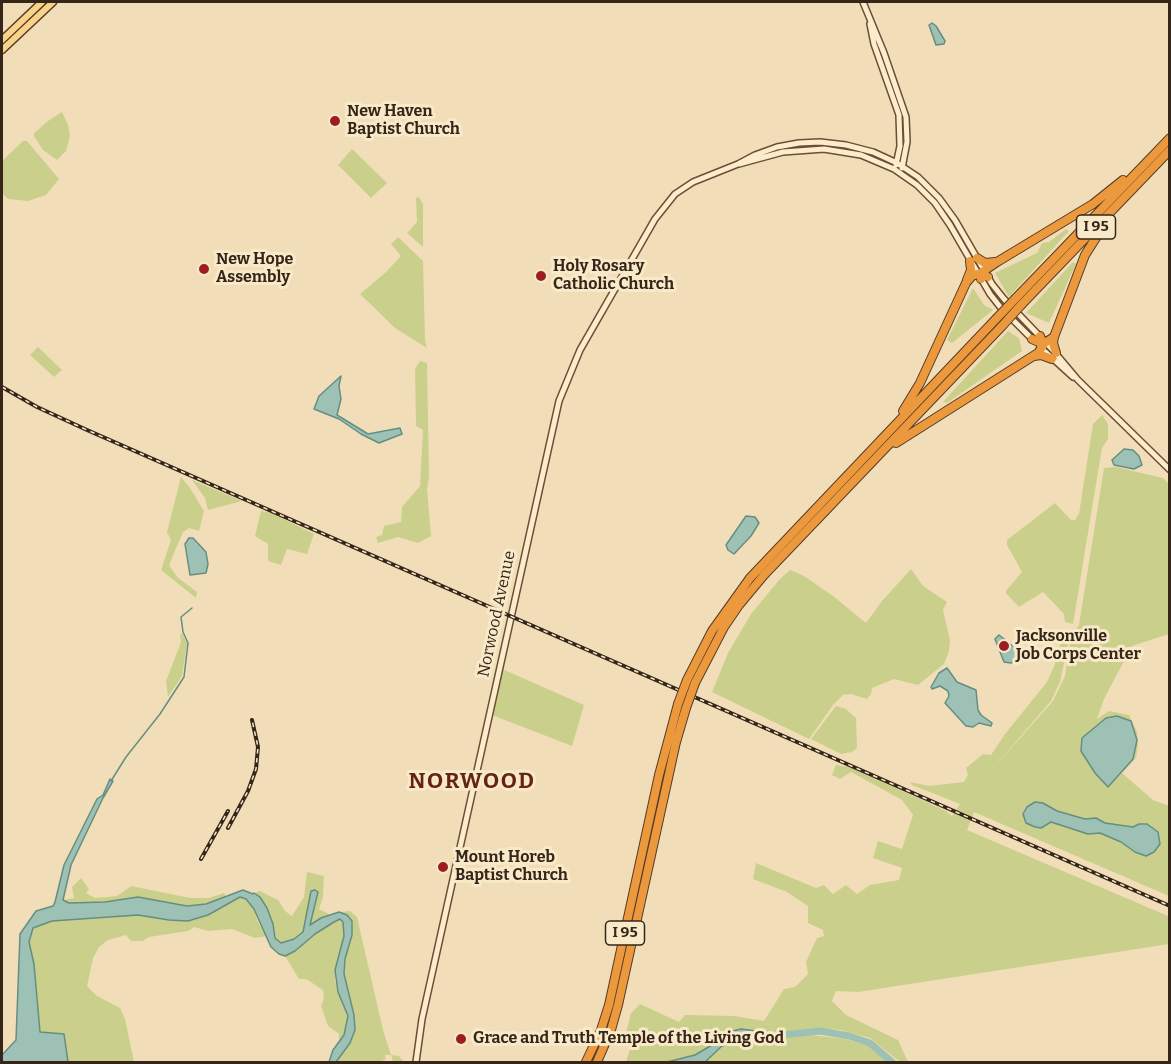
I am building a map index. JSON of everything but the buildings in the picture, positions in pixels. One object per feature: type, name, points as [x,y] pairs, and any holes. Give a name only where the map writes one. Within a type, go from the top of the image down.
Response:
[{"type":"highway","name":"I 95","points":[[691,681],[717,638],[764,575],[860,476],[1170,138]]},
{"type":"highway","name":"I 95","points":[[1019,301],[1170,150]]},
{"type":"highway","points":[[966,283],[972,276],[982,275],[997,262],[1093,204],[1150,158]]},
{"type":"highway","points":[[860,476],[912,432],[1032,357],[1054,356],[1054,337],[1088,249],[1125,196]]},
{"type":"highway","points":[[880,440],[916,391],[966,283],[973,260],[986,263],[997,262]]},
{"type":"highway","name":"I 95","points":[[586,1062],[599,1036],[609,1005],[682,706],[712,631],[741,588],[880,440],[999,322]]},
{"type":"highway","points":[[1032,357],[1041,342],[1054,337]]},
{"type":"highway","name":"I 95","points":[[597,1062],[611,1030],[618,1005],[658,802]]},
{"type":"main road","points":[[2,40],[42,2]]},
{"type":"main road","points":[[2,50],[53,2]]},
{"type":"main road","points":[[863,2],[884,53],[906,117],[907,142],[898,167]]},
{"type":"main road","points":[[738,164],[755,155],[784,145],[810,142],[846,145],[873,152],[898,167],[935,203],[982,275],[1041,342],[1170,470]]},
{"type":"main road","points":[[766,157],[768,153],[784,145]]},
{"type":"main road","points":[[738,164],[796,150],[835,150],[861,155],[898,167]]},
{"type":"main road","name":"Norwood Avenue","points":[[417,1062],[422,1018],[559,401],[586,340],[655,219],[671,197],[693,182],[738,164]]},
{"type":"green space","points":[[62,112],[70,136],[66,151],[57,160],[43,150],[34,133]]},
{"type":"green space","points":[[23,141],[27,141],[59,179],[46,195],[28,201],[8,199],[2,193],[2,161]]},
{"type":"green space","points":[[352,149],[387,183],[371,198],[338,165]]},
{"type":"green space","points":[[419,197],[423,204],[423,247],[407,233],[417,222],[416,198]]},
{"type":"green space","points":[[1066,229],[1069,231],[1009,297],[995,273],[1037,253],[1042,243],[1049,242]]},
{"type":"green space","points":[[398,237],[423,261],[427,348],[395,328],[360,294],[401,256],[391,244]]},
{"type":"green space","points":[[1073,262],[1076,264],[1049,323],[1026,313]]},
{"type":"green space","points":[[973,288],[984,305],[993,310],[952,343],[947,340]]},
{"type":"green space","points":[[1008,331],[1019,338],[1022,351],[947,403],[943,402]]},
{"type":"green space","points":[[38,347],[62,370],[54,377],[30,355]]},
{"type":"green space","points":[[420,361],[427,363],[429,476],[427,489],[431,536],[418,543],[398,537],[378,543],[376,537],[382,535],[384,526],[401,522],[402,507],[420,486],[423,430],[416,426],[415,369]]},
{"type":"green space","points":[[1102,415],[1108,424],[1108,439],[1102,448],[1073,624],[1065,622],[1064,614],[1043,592],[1019,607],[1005,592],[1022,572],[1007,545],[1007,540],[1055,503],[1071,520],[1075,520],[1079,514],[1093,424]]},
{"type":"green space","points":[[1116,467],[1163,478],[1169,484],[1169,634],[1132,646],[1104,699],[1097,719],[1109,711],[1129,715],[1137,732],[1138,746],[1136,758],[1122,773],[1153,800],[1169,806],[1169,896],[974,812],[967,830],[1168,916],[1169,910],[1169,944],[858,992],[836,991],[832,1001],[846,1015],[898,1040],[908,1062],[900,1062],[870,1038],[840,1030],[818,1028],[772,1033],[741,1029],[724,1033],[712,1045],[695,1055],[667,1062],[626,1062],[631,1045],[626,1033],[631,1013],[640,1004],[679,1022],[685,1015],[735,1016],[764,1021],[784,989],[795,987],[808,974],[806,962],[817,938],[824,936],[823,930],[808,923],[808,906],[787,892],[753,879],[756,863],[816,888],[824,885],[833,894],[846,885],[857,894],[870,885],[899,880],[902,868],[873,858],[878,841],[902,849],[913,815],[902,800],[851,772],[840,779],[832,775],[836,765],[850,767],[946,811],[952,816],[960,804],[912,785],[910,782],[929,786],[964,782],[968,775],[966,768],[983,754],[991,755],[1047,682],[1063,635],[1070,635],[1060,682],[1051,701],[989,773],[1053,701],[1065,676],[1071,637],[1079,625],[1104,468]]},
{"type":"green space","points":[[181,477],[204,511],[199,531],[189,528],[183,532],[169,565],[177,577],[197,592],[196,598],[161,570],[171,540],[167,532]]},
{"type":"green space","points":[[192,480],[242,501],[208,510],[205,498]]},
{"type":"green space","points":[[261,511],[272,513],[314,534],[307,554],[287,549],[281,565],[268,561],[268,544],[255,536]]},
{"type":"green space","points":[[911,569],[923,586],[947,602],[943,610],[950,640],[944,664],[918,685],[894,679],[872,688],[867,699],[851,694],[843,695],[809,739],[712,692],[728,653],[751,614],[790,570],[804,576],[833,596],[866,623]]},
{"type":"green space","points":[[182,633],[187,643],[182,676],[168,697],[166,681],[181,642]]},
{"type":"green space","points":[[502,669],[584,705],[572,746],[492,715]]},
{"type":"green space","points":[[836,706],[846,709],[856,718],[857,748],[852,752],[841,754],[811,739]]},
{"type":"green space","points":[[307,872],[324,876],[323,897],[319,909],[331,915],[321,918],[310,926],[317,892],[304,922],[303,932],[294,939],[281,943],[275,938],[273,924],[260,897],[254,893],[260,891],[278,900],[285,911],[292,916],[304,897]]},
{"type":"green space","points":[[81,878],[89,889],[86,893],[95,898],[117,896],[131,886],[190,898],[209,898],[224,893],[226,897],[206,904],[187,906],[138,897],[105,902],[69,903],[63,900],[74,898],[72,887]]},
{"type":"green space","points":[[240,897],[246,899],[254,909],[258,922],[267,936],[255,938],[232,929],[208,931],[194,927],[188,931],[149,937],[143,941],[131,941],[126,935],[108,940],[99,947],[93,958],[87,986],[97,996],[120,1008],[125,1019],[134,1062],[68,1062],[64,1034],[40,1032],[34,964],[29,942],[33,928],[52,921],[87,918],[138,915],[169,920],[208,915]]},
{"type":"green space","points":[[350,911],[357,917],[391,1055],[385,1055],[386,1059],[380,1062],[336,1062],[350,1043],[354,1015],[344,974],[345,959],[352,935],[347,915],[339,912]]},
{"type":"green space","points":[[340,919],[345,927],[335,970],[335,981],[348,1016],[344,1035],[339,1042],[339,1034],[328,1026],[321,1006],[324,998],[323,990],[306,979],[299,979],[285,956]]},
{"type":"green space","points":[[810,1035],[845,1039],[870,1046],[888,1062],[705,1062],[722,1046],[743,1039],[759,1040]]},
{"type":"green space","points":[[391,1055],[399,1056],[404,1062],[393,1062]]},
{"type":"water","points":[[932,23],[945,41],[944,44],[936,45],[929,25]]},
{"type":"water","points":[[341,376],[339,386],[341,399],[337,415],[368,434],[400,428],[402,434],[379,443],[339,419],[314,409],[319,396]]},
{"type":"water","points":[[1124,449],[1133,450],[1139,456],[1142,465],[1134,469],[1114,465],[1112,460]]},
{"type":"water","points":[[746,516],[755,517],[759,523],[751,536],[734,554],[728,550],[726,545]]},
{"type":"water","points":[[189,538],[193,538],[206,552],[208,564],[206,573],[190,575],[185,544]]},
{"type":"water","points":[[999,635],[1014,647],[1024,660],[1004,662],[995,639]]},
{"type":"water","points":[[947,668],[957,682],[976,690],[978,710],[992,723],[991,726],[979,723],[973,727],[966,726],[945,703],[949,696],[948,691],[940,686],[932,689],[939,673]]},
{"type":"water","points":[[1117,716],[1131,721],[1137,740],[1133,759],[1108,787],[1095,773],[1081,751],[1082,738],[1106,718]]},
{"type":"water","points":[[110,779],[113,781],[71,865],[63,900],[69,903],[105,902],[138,897],[187,906],[206,904],[243,890],[260,897],[273,924],[275,938],[281,943],[294,939],[303,932],[311,891],[315,890],[318,892],[310,925],[321,918],[339,912],[347,915],[352,921],[352,935],[345,959],[344,974],[354,1015],[355,1030],[350,1043],[336,1062],[329,1062],[333,1050],[344,1035],[348,1016],[338,992],[335,970],[344,936],[343,922],[340,919],[334,922],[285,956],[271,947],[254,909],[246,899],[240,897],[208,915],[188,921],[138,915],[52,921],[33,928],[29,942],[34,964],[40,1032],[64,1034],[68,1062],[2,1062],[2,1055],[16,1040],[20,934],[36,911],[53,906],[64,865],[97,799],[103,795]]},
{"type":"water","points":[[1035,802],[1043,803],[1057,811],[1085,819],[1096,818],[1105,823],[1133,827],[1147,824],[1158,832],[1160,844],[1154,852],[1146,856],[1100,833],[1088,834],[1051,822],[1041,828],[1035,827],[1026,823],[1023,814],[1027,807]]},
{"type":"water","points":[[741,1029],[772,1033],[771,1039],[743,1039],[722,1046],[705,1062],[667,1062],[695,1055],[712,1045],[724,1033]]},
{"type":"waterway","points":[[111,781],[184,677],[188,643],[183,632],[181,617],[192,608]]},
{"type":"waterway","points":[[763,1035],[820,1031],[849,1036],[870,1043],[892,1062]]},
{"type":"railway","points":[[2,387],[37,407],[87,430],[1170,906]]},
{"type":"railway","points":[[228,828],[248,791],[256,769],[258,747],[252,720]]},
{"type":"railway","points":[[201,859],[228,811]]},
{"type":"place","name":"New Haven Baptist Church","points":[[335,121]]},
{"type":"place","name":"New Hope Assembly","points":[[204,269]]},
{"type":"place","name":"Holy Rosary Catholic Church","points":[[541,276]]},
{"type":"place","name":"Jacksonville Job Corps Center","points":[[1004,646]]},
{"type":"place","name":"Mount Horeb Baptist Church","points":[[443,867]]},
{"type":"place","name":"Grace and Truth Temple of the Living God","points":[[461,1039]]},
{"type":"district","name":"NORWOOD","points":[[472,782]]}]
